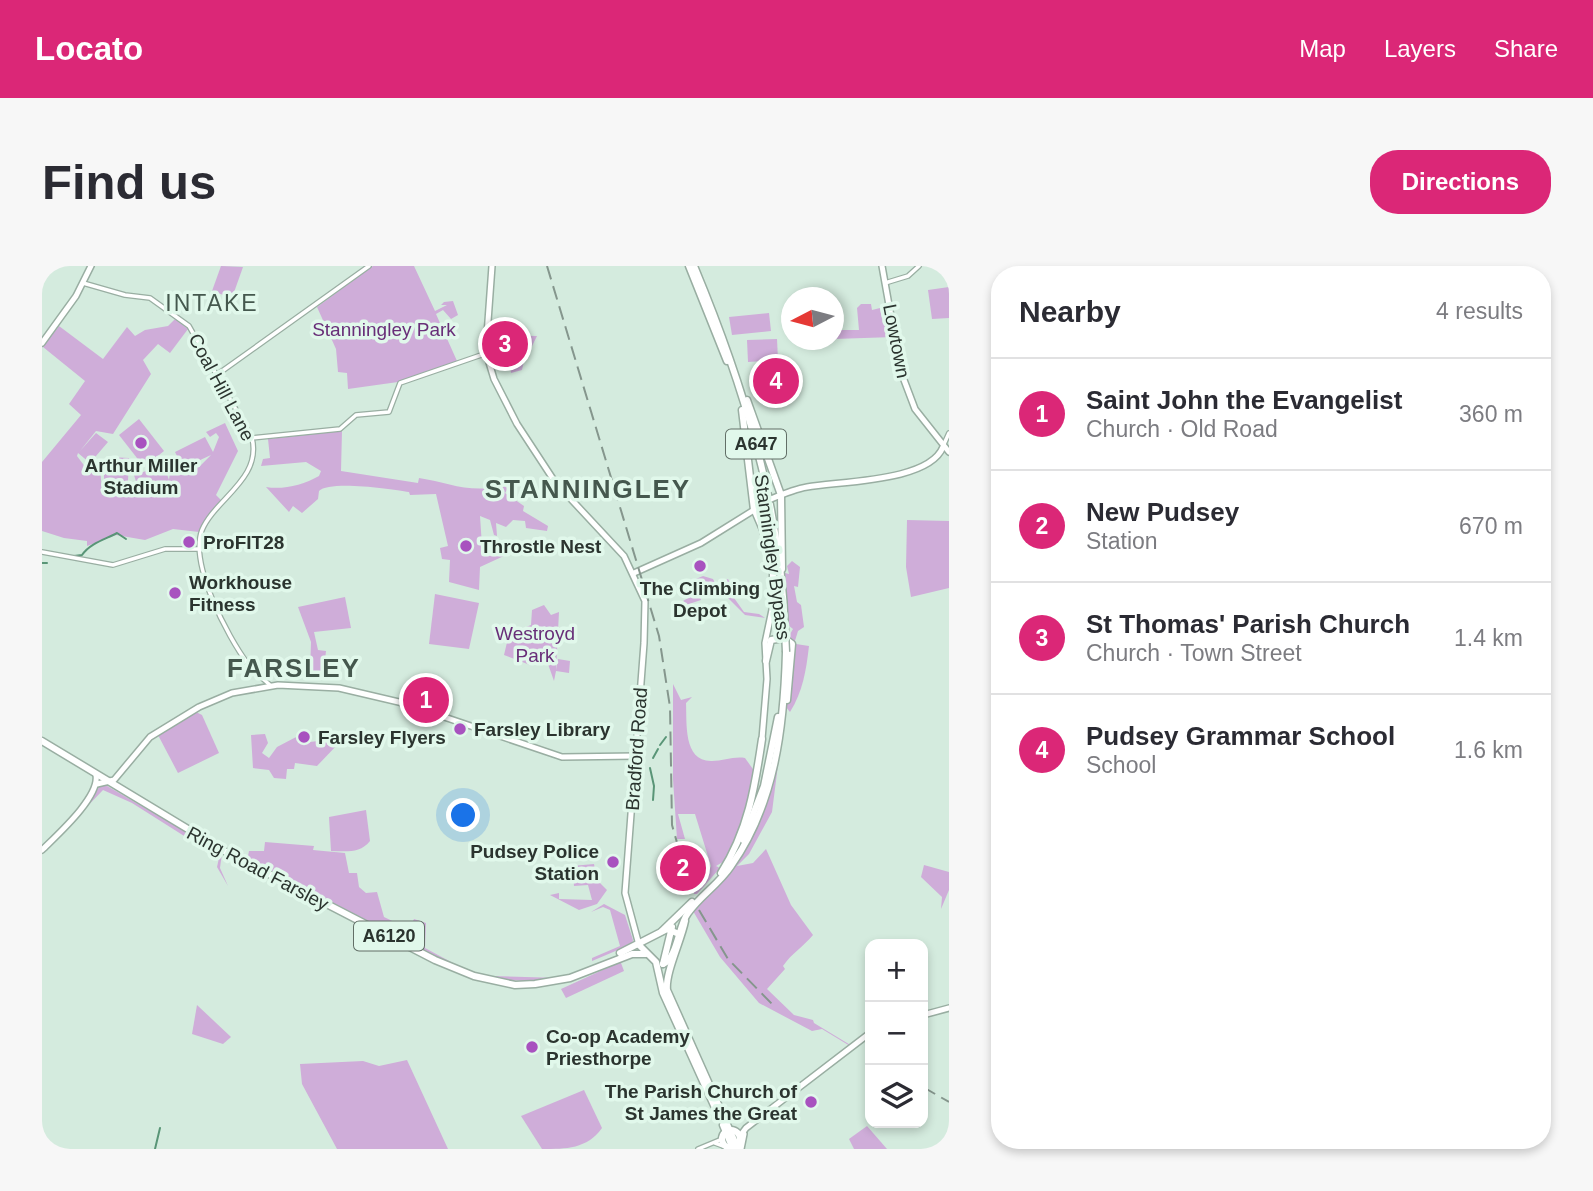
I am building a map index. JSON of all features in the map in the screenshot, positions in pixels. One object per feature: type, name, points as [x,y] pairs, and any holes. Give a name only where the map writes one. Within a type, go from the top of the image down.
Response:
[{"type":"highway","name":"Stanningley Bypass","points":[[662,931],[682,916],[730,868],[746,844],[769,788],[779,737],[784,650],[783,605],[769,504],[755,441],[727,350],[692,266]]},
{"type":"highway","name":"Stanningley Bypass","points":[[692,266],[729,368],[763,493],[783,630]]},
{"type":"highway","points":[[727,350],[782,495],[783,605]]},
{"type":"highway","points":[[742,410],[754,510]]},
{"type":"highway","name":"A647","points":[[773,555],[773,606]]},
{"type":"highway","points":[[766,661],[771,639],[784,638],[792,644],[786,707],[779,737]]},
{"type":"highway","name":"Stanningley Bypass","points":[[682,916],[721,873],[743,841],[764,786],[778,714],[784,650]]},
{"type":"highway","points":[[721,873],[744,831],[762,739]]},
{"type":"highway","name":"Ring Road Farsley","points":[[42,741],[235,857],[474,976],[515,985],[535,984],[570,978],[604,964]]},
{"type":"highway","name":"A647","points":[[682,916],[659,963],[663,992],[730,1134]]},
{"type":"highway","name":"A647","points":[[682,916],[680,941],[666,984],[735,1148]]},
{"type":"highway","points":[[659,963],[646,954],[644,943],[662,931],[675,931],[680,941]]},
{"type":"highway","name":"A6120","points":[[604,964],[644,943]]},
{"type":"highway","name":"A6120","points":[[604,964],[632,954],[646,954]]},
{"type":"highway","points":[[730,1134],[735,1148]]},
{"type":"highway","points":[[730,1134],[735,1148]]},
{"type":"main road","points":[[42,343],[83,283],[91,266]]},
{"type":"main road","name":"Bradford Road","points":[[492,266],[487,353],[494,379],[528,442],[555,482],[618,548],[634,573],[645,601],[646,620],[625,893],[633,925],[644,943]]},
{"type":"main road","name":"Lowtown","points":[[882,266],[898,364],[914,407],[949,452]]},
{"type":"main road","points":[[634,573],[702,543],[771,499],[804,487],[900,474],[936,457],[943,447]]},
{"type":"main road","points":[[754,510],[770,558],[773,606],[766,637],[762,739]]},
{"type":"main road","points":[[97,784],[112,783],[141,745],[170,724],[232,693],[271,686],[339,688],[412,705],[562,757],[636,756]]},
{"type":"main road","points":[[42,850],[77,815],[97,784],[96,775]]},
{"type":"main road","points":[[633,925],[644,943]]},
{"type":"main road","points":[[928,1014],[949,1009]]},
{"type":"main road","points":[[730,1134],[746,1128],[865,1037]]},
{"type":"main road","points":[[735,1148],[746,1128]]},
{"type":"street","points":[[218,373],[369,266]]},
{"type":"street","points":[[885,283],[908,276],[919,266]]},
{"type":"street","name":"Coal Hill Lane","points":[[83,283],[153,300],[189,326],[218,373],[252,438],[254,449],[244,476],[206,523],[198,549]]},
{"type":"street","points":[[252,438],[340,429],[356,415],[389,412],[400,383],[487,353]]},
{"type":"street","points":[[943,447],[949,433]]},
{"type":"street","points":[[42,552],[113,565],[165,549],[198,549],[213,598],[227,630],[248,664],[271,686]]},
{"type":"street","points":[[698,1149],[730,1134]]},
{"type":"street","points":[[715,1143],[735,1148]]},
{"type":"green space","points":[[221,266],[243,267],[232,298],[212,291]]},
{"type":"green space","name":"Stanningley Park","points":[[373,266],[414,266],[435,311],[447,305],[441,305],[444,302],[453,301],[458,315],[451,319],[443,310],[436,314],[457,361],[398,382],[348,389],[347,373],[338,372],[336,349],[317,307]]},
{"type":"green space","points":[[949,287],[949,318],[932,319],[928,290]]},
{"type":"green space","points":[[861,304],[871,304],[872,310],[880,308],[883,324],[893,324],[894,337],[844,339],[844,330],[859,330],[857,308]]},
{"type":"green space","points":[[769,313],[771,331],[732,335],[729,317]]},
{"type":"green space","points":[[175,319],[188,329],[170,353],[158,344],[143,360],[151,374],[113,434],[96,431],[80,451],[96,433],[108,442],[90,463],[78,453],[77,456],[86,468],[100,464],[102,495],[108,490],[127,490],[135,484],[139,493],[152,488],[139,491],[134,475],[164,465],[169,480],[171,466],[187,472],[200,466],[211,455],[183,468],[175,452],[205,437],[213,452],[219,437],[216,433],[210,437],[206,432],[225,423],[238,451],[216,495],[222,501],[199,532],[173,529],[145,540],[116,535],[87,546],[87,541],[42,531],[42,462],[81,415],[69,404],[85,381],[43,347],[59,326],[103,359],[127,327],[135,336],[145,330],[168,326]]},
{"type":"green space","points":[[490,335],[537,336],[532,346],[527,347],[522,370],[511,373],[508,351],[492,350]]},
{"type":"green space","points":[[777,339],[778,360],[748,362],[747,340]]},
{"type":"green space","points":[[788,380],[790,397],[759,399],[758,383]]},
{"type":"green space","name":"Arthur Miller Stadium","points":[[139,419],[164,451],[144,467],[119,435]]},
{"type":"green space","points":[[342,431],[341,471],[418,483],[419,478],[472,488],[491,488],[492,482],[508,488],[505,493],[524,506],[523,511],[548,526],[547,531],[526,528],[525,521],[513,520],[506,527],[496,523],[497,536],[494,535],[490,520],[480,516],[482,546],[499,550],[506,555],[480,567],[479,590],[449,582],[450,560],[442,559],[440,548],[448,546],[436,494],[410,495],[409,492],[389,489],[335,486],[319,491],[318,499],[302,513],[293,506],[289,512],[266,487],[279,488],[300,484],[319,476],[321,471],[306,462],[261,466],[263,459],[270,458],[268,439]]},
{"type":"green space","points":[[109,457],[129,458],[128,481],[123,488],[104,485],[104,465]]},
{"type":"green space","points":[[907,520],[949,521],[949,588],[911,597],[906,567]]},
{"type":"green space","points":[[792,561],[800,567],[798,587],[794,586],[797,602],[801,605],[804,627],[798,631],[794,644],[789,636],[793,629],[788,625],[785,573],[789,574],[787,566]]},
{"type":"green space","points":[[703,576],[713,579],[716,585],[728,579],[731,585],[727,588],[744,612],[759,614],[765,618],[745,615],[724,594],[712,591],[716,589],[713,585],[701,591],[697,585],[701,600],[686,605],[683,601],[695,594],[690,590],[691,581]]},
{"type":"green space","points":[[435,594],[479,603],[469,649],[429,644]]},
{"type":"green space","points":[[345,597],[351,628],[314,632],[318,650],[326,651],[325,660],[332,661],[331,671],[310,673],[311,642],[298,607]]},
{"type":"green space","name":"Westroyd Park","points":[[544,605],[551,615],[559,612],[556,670],[558,659],[570,661],[569,673],[556,671],[554,681],[548,664],[530,665],[504,655],[509,634],[531,625],[532,610]]},
{"type":"green space","points":[[796,644],[809,646],[803,680],[790,712],[786,707]]},
{"type":"green space","points":[[673,684],[681,700],[692,697],[686,703],[687,730],[688,740],[696,755],[703,760],[712,761],[745,758],[755,772],[743,825],[728,859],[716,866],[720,868],[697,894],[694,894],[693,886],[707,876],[711,866],[695,814],[678,814],[685,839],[677,839],[673,779]]},
{"type":"green space","points":[[196,712],[202,715],[219,753],[178,773],[158,735]]},
{"type":"green space","points":[[265,734],[268,743],[262,753],[269,758],[277,747],[298,736],[302,743],[326,740],[327,745],[334,741],[338,744],[317,766],[295,763],[294,769],[287,769],[286,779],[274,778],[269,770],[253,768],[251,735]]},
{"type":"green space","points":[[782,734],[772,812],[749,854],[737,866],[753,863],[766,849],[791,905],[813,935],[786,961],[783,966],[785,969],[767,989],[794,1015],[813,1020],[852,1046],[822,1029],[812,1031],[759,1003],[720,957],[693,911],[713,892],[742,852],[770,785]]},
{"type":"green space","points":[[102,783],[222,853],[220,868],[228,886],[217,867],[219,858],[132,803],[103,790],[79,815]]},
{"type":"green space","points":[[366,810],[370,841],[357,850],[331,851],[329,817]]},
{"type":"green space","points":[[265,842],[314,846],[313,850],[345,853],[349,873],[357,873],[359,887],[366,893],[377,892],[384,917],[409,929],[414,919],[426,923],[425,948],[463,968],[404,941],[404,936],[399,938],[239,855],[239,851],[248,856],[249,851],[264,851]]},
{"type":"green space","points":[[594,864],[597,880],[607,890],[597,904],[579,910],[550,895],[559,893],[559,899],[592,900],[588,885],[574,886],[572,866]]},
{"type":"green space","points":[[924,865],[949,872],[949,890],[941,909],[942,897],[921,877]]},
{"type":"green space","points":[[604,904],[625,915],[633,940],[632,944],[592,961],[592,958],[620,946],[610,910],[603,907],[591,912]]},
{"type":"green space","points":[[621,963],[624,971],[566,998],[561,989]]},
{"type":"green space","points":[[467,970],[490,976],[560,978],[516,980],[497,978]]},
{"type":"green space","points":[[197,1005],[231,1037],[223,1044],[192,1034]]},
{"type":"green space","points":[[407,1060],[448,1149],[337,1149],[302,1084],[300,1064],[363,1061],[379,1066]]},
{"type":"green space","points":[[584,1090],[602,1128],[583,1144],[568,1148],[542,1149],[521,1116]]},
{"type":"green space","points":[[865,1127],[869,1128],[887,1149],[854,1149],[849,1139]]},
{"type":"waterway","points":[[74,556],[82,555],[94,544],[117,533],[126,539]]},
{"type":"waterway","points":[[42,563],[47,563]]},
{"type":"waterway","points":[[660,745],[666,737]]},
{"type":"waterway","points":[[653,758],[658,749]]},
{"type":"waterway","points":[[650,768],[654,786],[653,800]]},
{"type":"waterway","points":[[155,1149],[160,1128]]},
{"type":"railway","points":[[547,266],[659,636],[670,707],[672,825],[692,895]]},
{"type":"railway","points":[[699,910],[728,959],[775,1007]]},
{"type":"railway","points":[[928,1090],[949,1102]]},
{"type":"place","name":"St Thomas' Parish Church","points":[[505,344]]},
{"type":"place","name":"Pudsey Grammar School","points":[[776,381]]},
{"type":"place","name":"Arthur Miller Stadium","points":[[141,443]]},
{"type":"place","name":"ProFIT28","points":[[189,542]]},
{"type":"place","name":"Throstle Nest","points":[[466,546]]},
{"type":"place","name":"The Climbing Depot","points":[[700,566]]},
{"type":"place","name":"Workhouse Fitness","points":[[175,593]]},
{"type":"place","name":"Saint John the Evangelist","points":[[426,700]]},
{"type":"place","name":"Farsley Library","points":[[460,729]]},
{"type":"place","name":"Farsley Flyers","points":[[304,737]]},
{"type":"place","name":"Pudsey Police Station","points":[[613,862]]},
{"type":"place","name":"New Pudsey","points":[[683,868]]},
{"type":"place","name":"Co-op Academy Priesthorpe","points":[[532,1047]]},
{"type":"place","name":"The Parish Church of St James the Great","points":[[811,1102]]},
{"type":"district","name":"INTAKE","points":[[212,303]]},
{"type":"district","name":"STANNINGLEY","points":[[588,489]]},
{"type":"district","name":"FARSLEY","points":[[294,668]]}]
